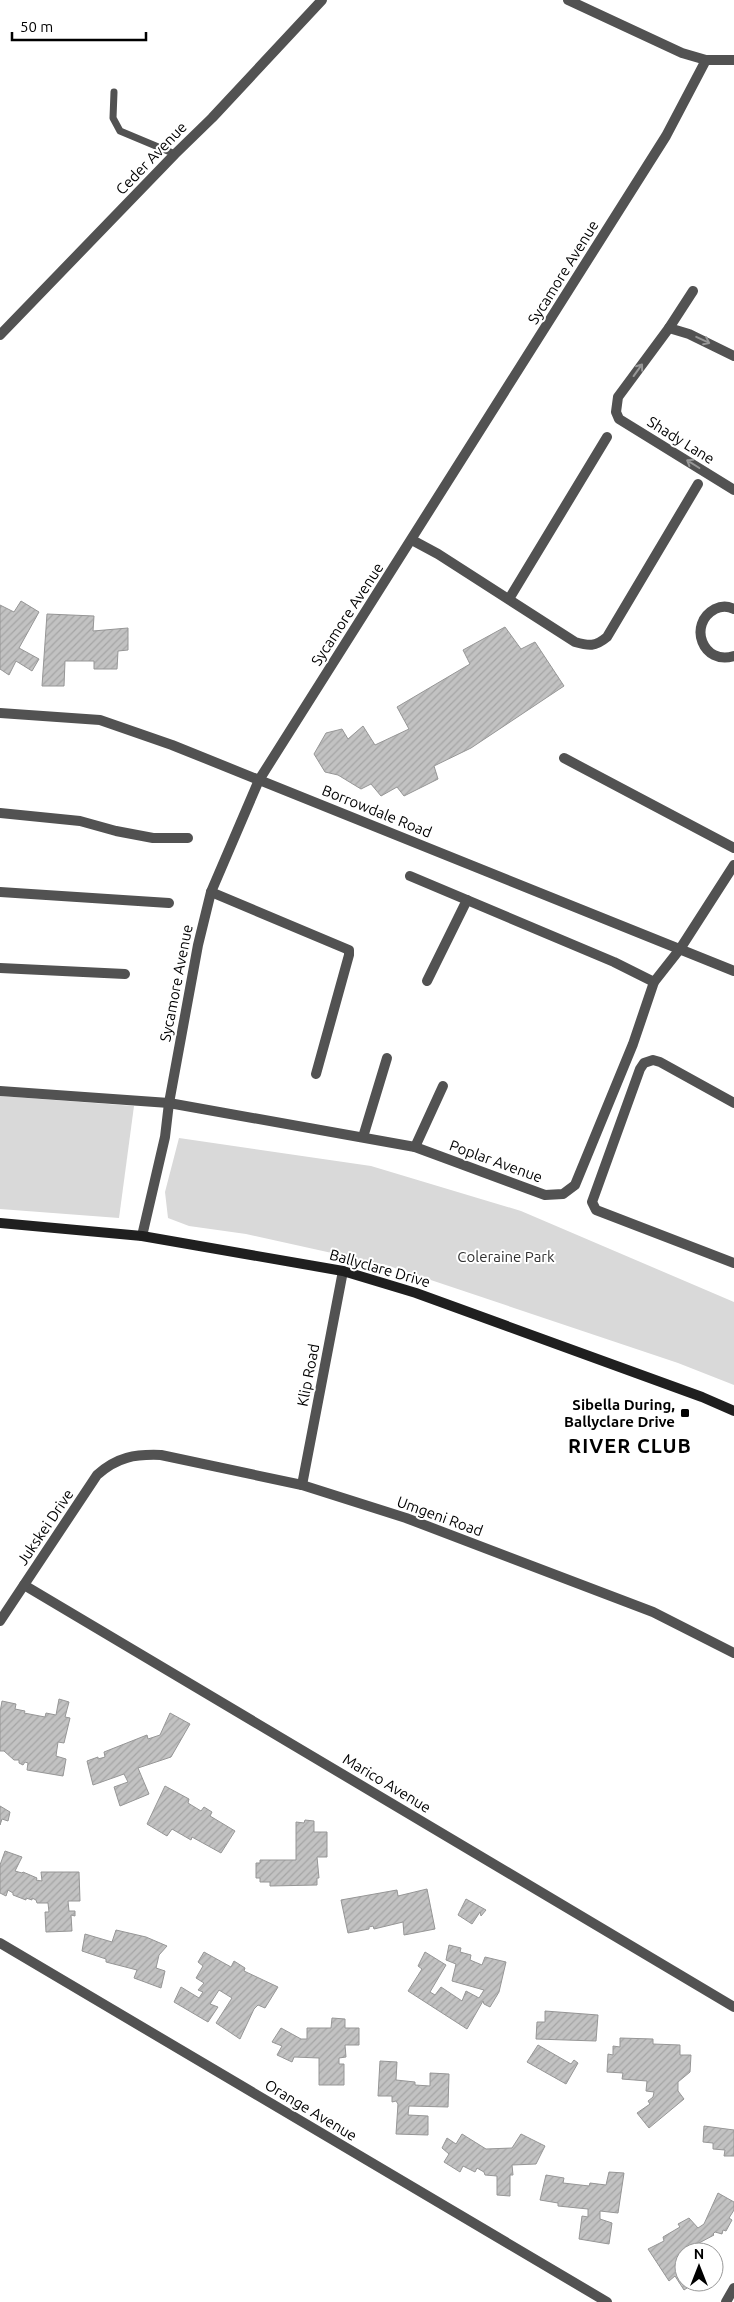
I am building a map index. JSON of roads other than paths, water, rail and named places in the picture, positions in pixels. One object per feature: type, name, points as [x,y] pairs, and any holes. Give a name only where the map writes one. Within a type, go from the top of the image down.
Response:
[{"type":"street","name":"Ceder Avenue","points":[[0,335],[212,118],[322,0]]},
{"type":"street","points":[[568,0],[682,53],[706,60],[734,60]]},
{"type":"street","name":"Sycamore Avenue","points":[[142,1236],[165,1137],[169,1103],[198,945],[211,892],[259,780],[666,136],[706,60]]},
{"type":"street","points":[[694,291],[669,328],[690,334],[734,356]]},
{"type":"street","name":"Shady Lane","points":[[669,328],[618,398],[616,412],[619,418],[734,490]]},
{"type":"street","points":[[509,599],[607,437]]},
{"type":"street","points":[[412,540],[438,554],[575,642],[591,646],[599,644],[607,637],[698,484]]},
{"type":"street","points":[[733,658],[720,658],[709,653],[702,644],[699,633],[702,622],[708,613],[719,607],[734,609]]},
{"type":"street","name":"Borrowdale Road","points":[[0,713],[100,720],[172,745],[734,971]]},
{"type":"street","points":[[564,758],[734,848]]},
{"type":"street","points":[[0,813],[80,822],[153,838],[188,838]]},
{"type":"street","name":"Poplar Avenue","points":[[0,1091],[169,1103],[363,1137],[415,1147],[546,1195],[563,1194],[575,1185],[633,1044],[654,982],[680,949],[734,865]]},
{"type":"street","points":[[410,876],[614,962],[654,982]]},
{"type":"street","points":[[0,892],[169,903]]},
{"type":"street","points":[[211,892],[349,950],[316,1074]]},
{"type":"street","points":[[427,981],[467,900]]},
{"type":"street","points":[[0,968],[125,974]]},
{"type":"street","points":[[363,1137],[387,1058]]},
{"type":"street","points":[[734,1103],[660,1062],[653,1060],[644,1064],[640,1068],[592,1202],[596,1210],[734,1263]]},
{"type":"street","points":[[415,1147],[443,1086]]},
{"type":"street","name":"Ballyclare Drive","points":[[0,1223],[142,1236],[343,1271],[434,1299],[702,1397],[734,1411]]},
{"type":"street","name":"Klip Road","points":[[302,1485],[343,1271]]},
{"type":"street","name":"Umgeni Road","points":[[122,1458],[144,1454],[161,1455],[302,1485],[406,1518],[653,1612],[734,1653]]},
{"type":"street","name":"Jukskei Drive","points":[[0,1621],[97,1475],[108,1465],[122,1458]]},
{"type":"street","name":"Marico Avenue","points":[[24,1585],[734,2007]]},
{"type":"street","name":"Orange Avenue","points":[[0,1943],[607,2302]]},
{"type":"street","points":[[726,2302],[734,2288]]},
{"type":"lane","points":[[114,92],[113,118],[120,130],[175,154]]},
{"type":"place","name":"Sibella During, Ballyclare Drive","points":[[685,1413]]},
{"type":"district","name":"RIVER CLUB","points":[[630,1445]]},
{"type":"park label","name":"Coleraine Park","points":[[506,1256]]}]
